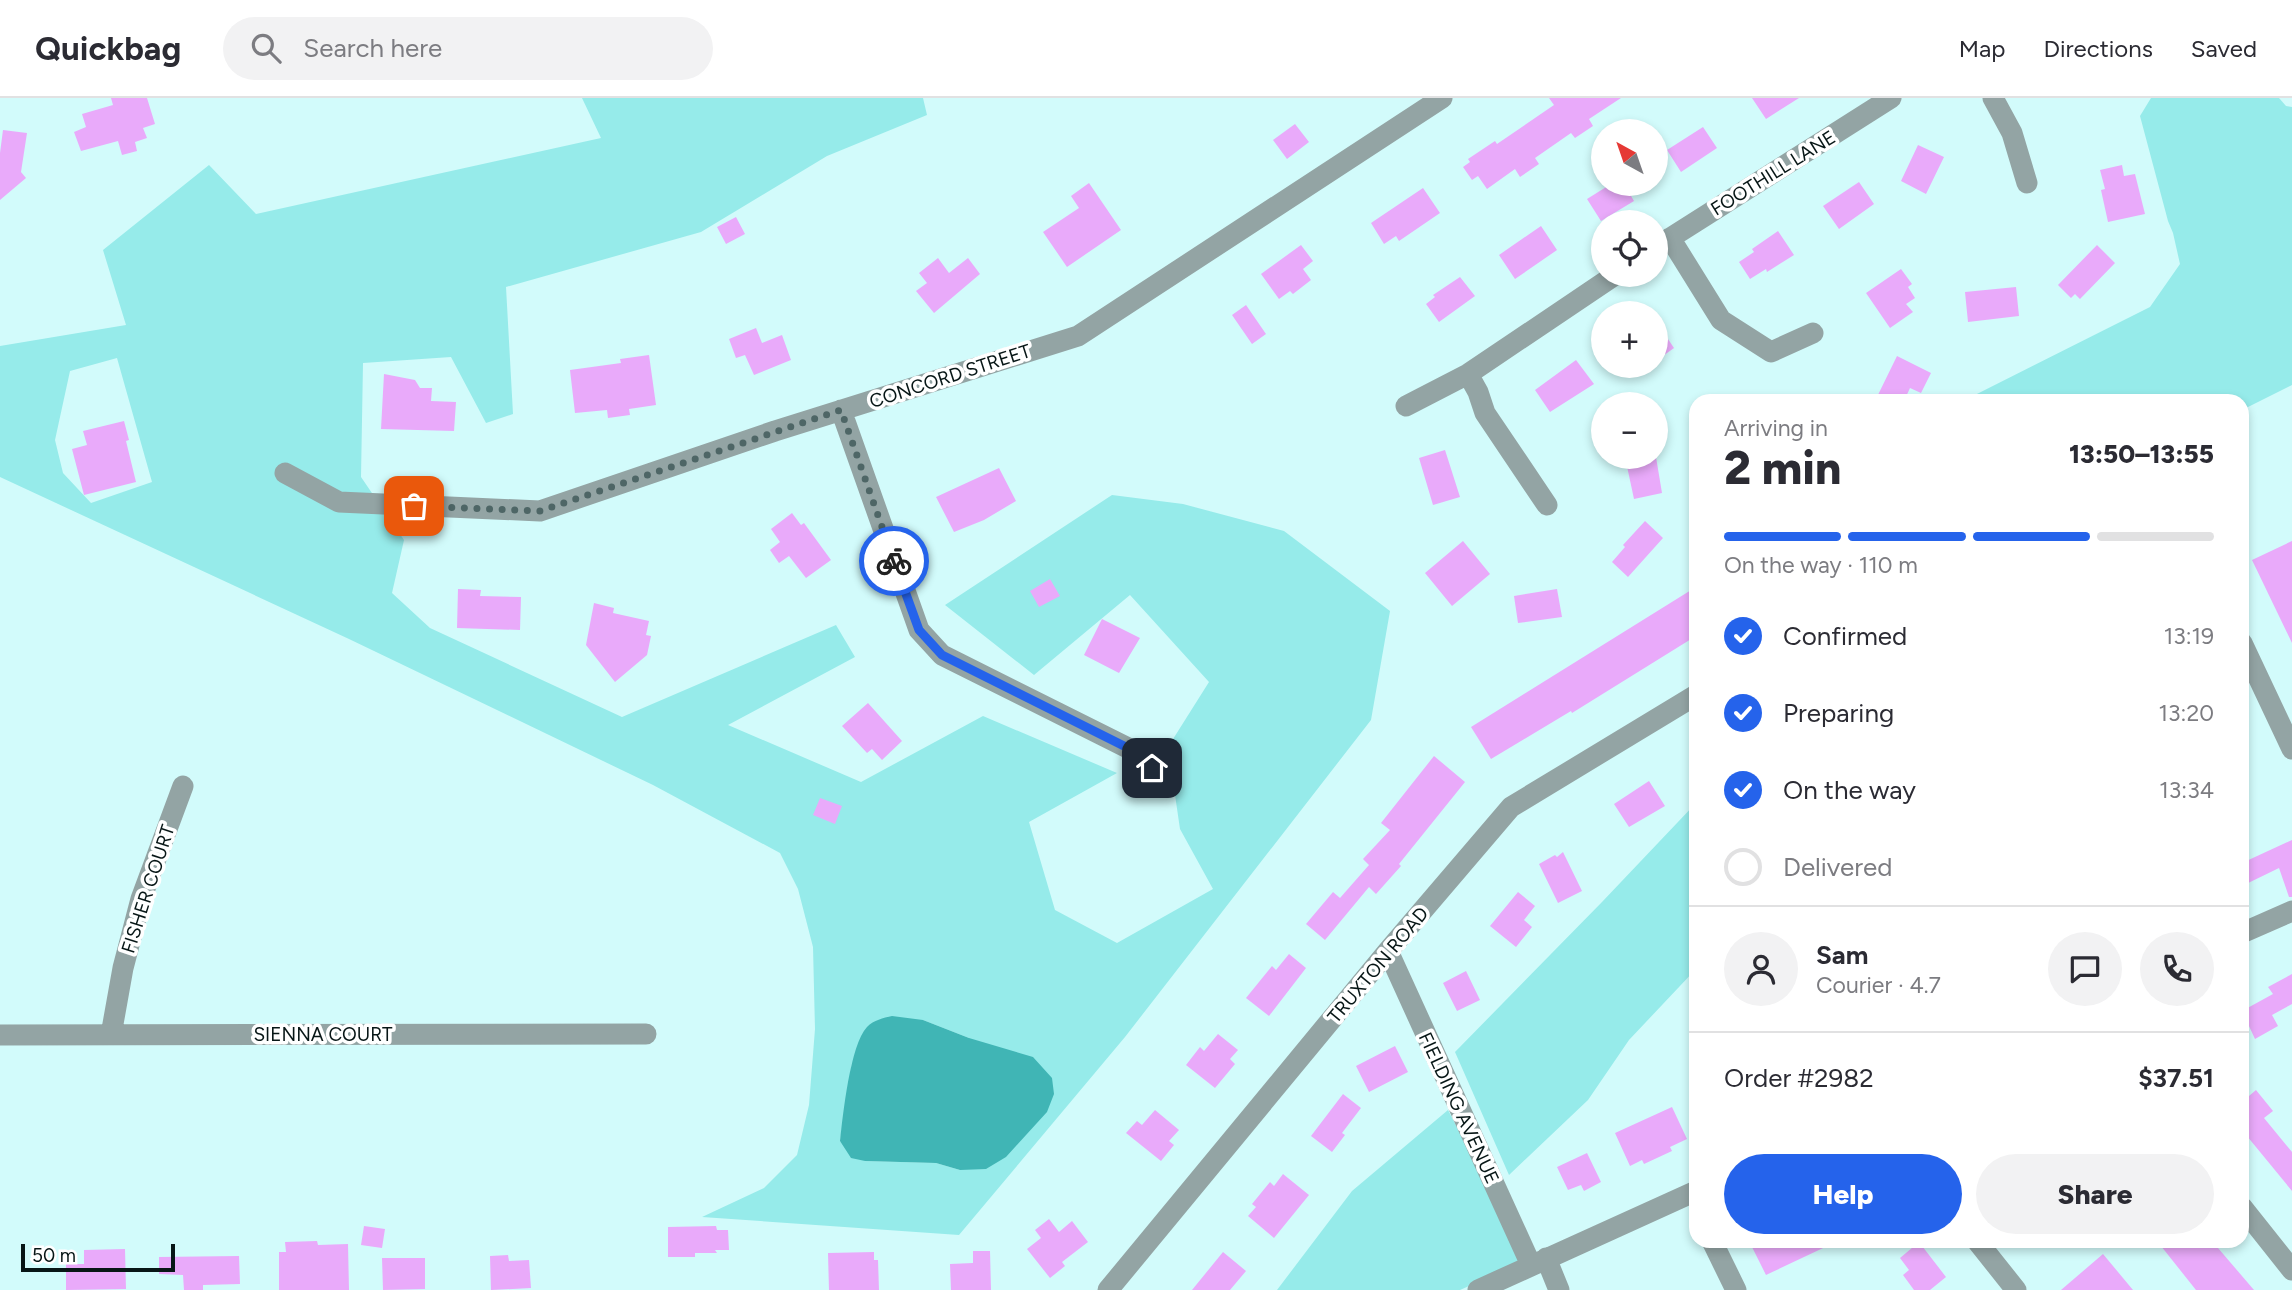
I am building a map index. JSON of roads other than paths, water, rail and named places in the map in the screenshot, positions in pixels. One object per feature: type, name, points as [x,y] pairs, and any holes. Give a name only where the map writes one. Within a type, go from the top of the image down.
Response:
[{"type":"street","name":"CONCORD STREET","points":[[285,472],[339,502],[540,511],[841,410],[1078,335],[1442,98]]},
{"type":"street","name":"FOOTHILL LANE","points":[[1668,240],[1891,98]]},
{"type":"street","points":[[1993,98],[2012,133],[2027,183]]},
{"type":"street","points":[[1668,250],[1721,320],[1770,352],[1813,332]]},
{"type":"street","points":[[1406,406],[1468,374],[1597,287]]},
{"type":"street","points":[[1468,374],[1485,413],[1547,505]]},
{"type":"street","points":[[841,410],[919,630],[942,655],[1138,753],[1152,768]]},
{"type":"street","points":[[2249,658],[2292,749]]},
{"type":"street","name":"TRUXTON ROAD","points":[[1108,1290],[1388,951],[1511,807],[1689,699]]},
{"type":"street","name":"FISHER COURT","points":[[111,1035],[122,968],[141,899],[183,786]]},
{"type":"street","points":[[2249,930],[2292,911]]},
{"type":"street","name":"FIELDING AVENUE","points":[[1388,951],[1539,1261],[1559,1290]]},
{"type":"street","name":"SIENNA COURT","points":[[0,1035],[646,1034]]},
{"type":"street","points":[[1478,1290],[1539,1261],[1689,1199]]},
{"type":"street","points":[[2249,1216],[2292,1270]]},
{"type":"street","points":[[1715,1248],[1735,1290]]},
{"type":"street","points":[[1983,1248],[2017,1290]]}]
